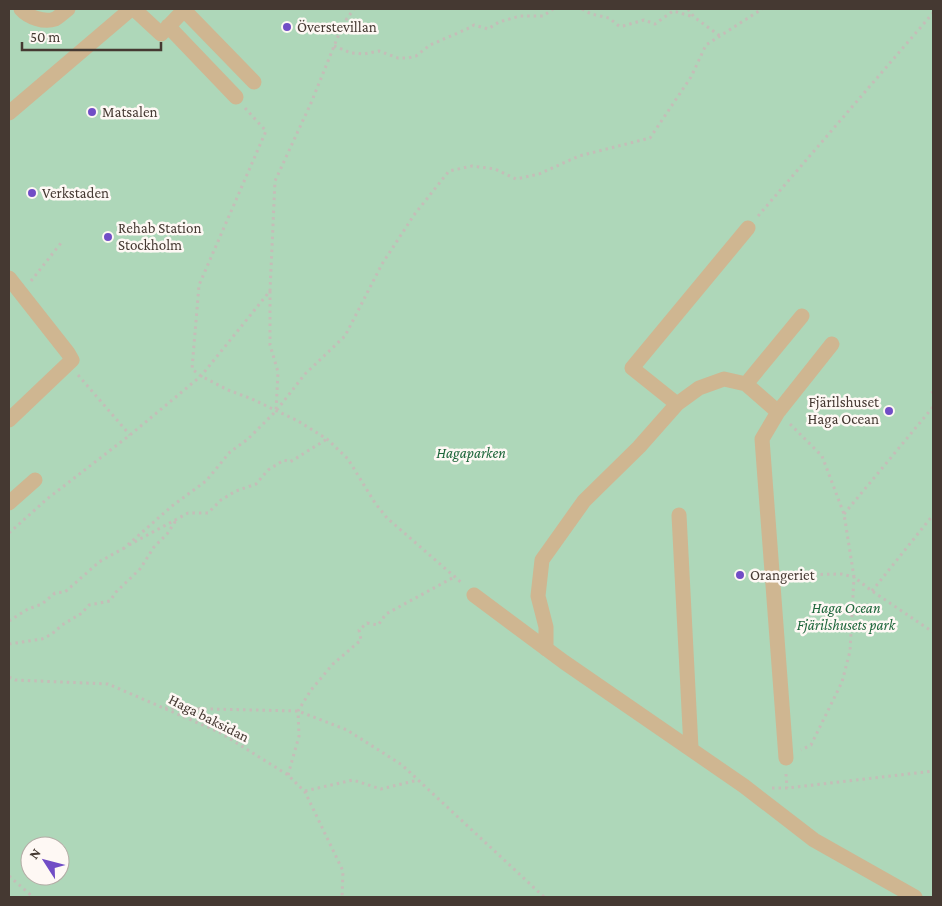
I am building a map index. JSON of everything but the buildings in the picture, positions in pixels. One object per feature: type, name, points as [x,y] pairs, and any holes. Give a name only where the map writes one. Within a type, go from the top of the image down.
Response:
[{"type":"street","points":[[21,9],[38,20],[54,19],[68,9]]},
{"type":"street","points":[[9,113],[133,9],[160,34],[185,9],[254,82]]},
{"type":"street","points":[[168,26],[236,97]]},
{"type":"street","points":[[677,404],[632,368],[748,228]]},
{"type":"street","points":[[9,278],[68,352],[72,360],[9,420]]},
{"type":"street","points":[[746,384],[802,316]]},
{"type":"street","points":[[786,758],[762,439],[778,412],[832,344]]},
{"type":"street","points":[[546,649],[546,628],[538,596],[542,560],[584,501],[639,447],[677,404],[699,388],[724,379],[746,384],[778,412]]},
{"type":"street","points":[[9,503],[35,480]]},
{"type":"street","points":[[680,515],[691,748]]},
{"type":"street","points":[[474,595],[546,649],[744,786],[814,840],[915,897]]},
{"type":"path","points":[[276,411],[278,372],[270,345],[270,291],[275,181],[311,102],[343,24],[354,9]]},
{"type":"path","points":[[334,46],[351,53],[364,54],[379,51],[398,58],[408,58],[416,56],[430,45],[474,25],[488,28],[499,22],[520,16],[543,16],[553,9]]},
{"type":"path","points":[[582,9],[591,14],[609,18],[620,26],[644,20],[654,24],[673,11],[694,17]]},
{"type":"path","points":[[688,9],[694,17],[720,36]]},
{"type":"path","points":[[123,549],[172,506],[206,481],[230,452],[248,439],[276,411],[305,374],[345,336],[382,264],[414,215],[449,171],[472,166],[495,169],[516,179],[539,174],[579,156],[650,138],[691,77],[706,45],[762,9]]},
{"type":"path","points":[[748,228],[933,14]]},
{"type":"path","points":[[236,97],[266,131],[199,285],[192,369],[201,376],[276,411],[326,439],[348,459],[387,518],[456,576],[474,595]]},
{"type":"path","points":[[21,293],[61,243]]},
{"type":"path","points":[[9,533],[47,499],[130,435],[201,376],[270,291]]},
{"type":"path","points":[[68,364],[130,435]]},
{"type":"path","points":[[844,514],[933,407]]},
{"type":"path","points":[[778,412],[822,456],[844,514],[854,577],[850,650],[842,682],[811,745],[786,758]]},
{"type":"path","points":[[9,621],[42,604],[55,593],[64,592],[99,562],[188,512],[208,513],[229,495],[256,484],[268,470],[278,463],[284,460],[290,462],[326,439]]},
{"type":"path","points":[[872,591],[933,515]]},
{"type":"path","points":[[9,644],[42,639],[82,613],[89,605],[110,601],[116,592],[140,569],[154,547],[178,519]]},
{"type":"path","points":[[773,578],[787,575],[841,574],[854,577],[933,632]]},
{"type":"path","points":[[288,775],[299,736],[298,710],[311,690],[333,664],[361,640],[359,630],[366,623],[378,625],[386,614],[456,576]]},
{"type":"path","name":"Haga baksidan","points":[[9,677],[15,680],[108,684],[219,732],[288,775],[305,792],[343,871],[342,897]]},
{"type":"path","points":[[165,708],[298,710],[347,730],[402,765],[544,897]]},
{"type":"path","points":[[744,786],[786,788],[933,771]]},
{"type":"path","points":[[305,792],[353,780],[381,789],[419,780]]},
{"type":"path","points":[[9,876],[33,897]]},
{"type":"green space","name":"Hagaparken","points":[[9,9],[933,9],[933,897],[9,897]]},
{"type":"place","name":"Överstevillan","points":[[287,27]]},
{"type":"place","name":"Matsalen","points":[[92,112]]},
{"type":"place","name":"Verkstaden","points":[[32,193]]},
{"type":"place","name":"Rehab Station Stockholm","points":[[108,237]]},
{"type":"place","name":"Fjärilshuset Haga Ocean","points":[[889,411]]},
{"type":"place","name":"Orangeriet","points":[[740,575]]},
{"type":"park label","name":"Haga Ocean Fjärilshusets park","points":[[846,616]]}]
